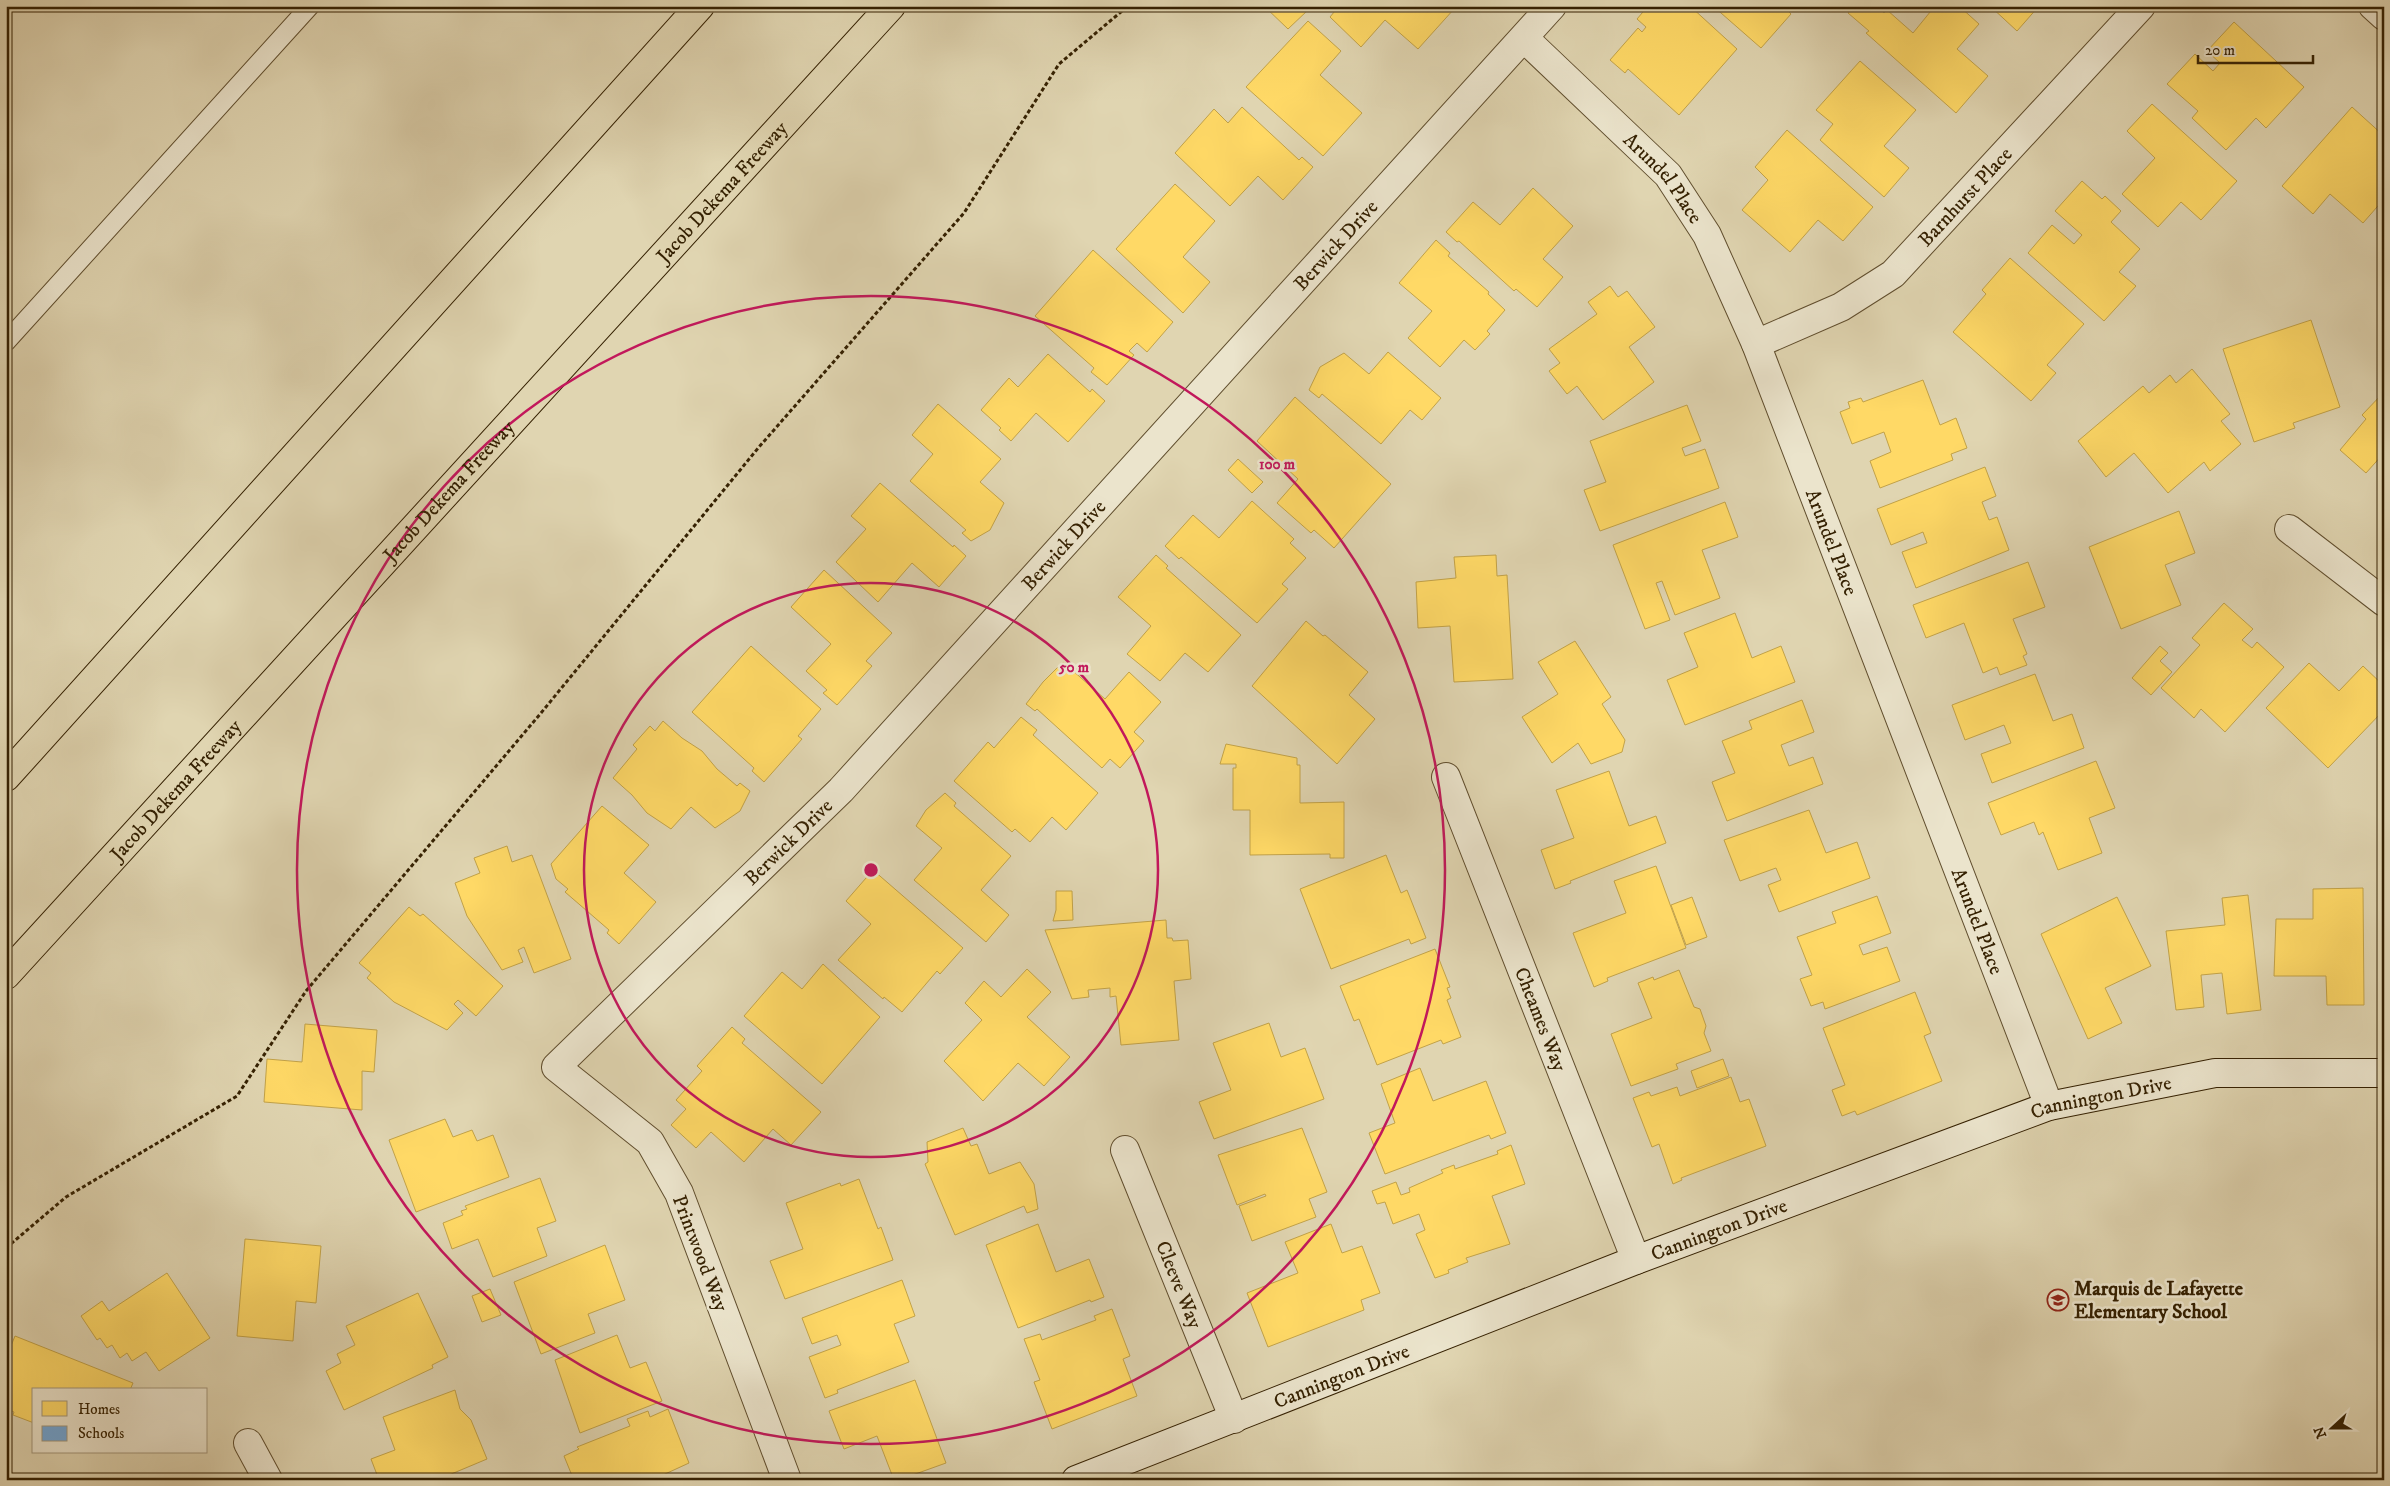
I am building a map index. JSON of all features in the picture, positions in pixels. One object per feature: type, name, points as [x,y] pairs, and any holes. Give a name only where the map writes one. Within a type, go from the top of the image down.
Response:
[{"type":"highway","points":[[6,777],[700,6]]},
{"type":"highway","name":"Jacob Dekema Freeway","points":[[6,975],[891,6]]},
{"type":"street","name":"Berwick Drive","points":[[556,1067],[841,790],[1552,6]]},
{"type":"street","name":"Barnhurst Place","points":[[1756,344],[1841,307],[1893,274],[2141,6]]},
{"type":"street","points":[[2373,6],[2384,16]]},
{"type":"street","name":"Arundel Place","points":[[1524,38],[1668,175],[1707,235],[1756,344],[2049,1106]]},
{"type":"street","points":[[2289,528],[2384,602]]},
{"type":"street","name":"Cheames Way","points":[[1446,777],[1636,1260]]},
{"type":"street","name":"Printwood Way","points":[[556,1067],[650,1142],[679,1192],[787,1480]]},
{"type":"street","name":"Cannington Drive","points":[[1076,1480],[1636,1260],[2049,1106],[2216,1073],[2384,1073]]},
{"type":"street","name":"Cleeve Way","points":[[1125,1150],[1234,1419]]},
{"type":"street","points":[[248,1442],[268,1480]]},
{"type":"lane","points":[[6,342],[310,6]]},
{"type":"path","points":[[6,1248],[66,1197],[237,1096],[306,991],[541,713],[759,447],[964,213],[1059,64],[1128,6]]},
{"type":"building: Homes","points":[[1264,6],[1304,6],[1308,10],[1288,29]]},
{"type":"building: Homes","points":[[1339,6],[1451,6],[1454,9],[1418,49],[1385,20],[1361,47],[1330,17]]},
{"type":"building: Homes","points":[[1648,6],[1690,6],[1737,49],[1679,115],[1628,69],[1625,73],[1610,60],[1638,28],[1642,32],[1646,27],[1637,19]]},
{"type":"building: Homes","points":[[1713,6],[1783,6],[1791,14],[1761,48]]},
{"type":"building: Homes","points":[[1854,6],[1877,6],[1884,13],[1887,10],[1913,33],[1935,6],[1959,6],[1979,24],[1957,49],[1988,76],[1956,113],[1866,33],[1869,31],[1848,13]]},
{"type":"building: Homes","points":[[1990,6],[2039,6],[2017,31]]},
{"type":"building: Homes","points":[[1308,21],[1341,51],[1320,75],[1362,113],[1323,156],[1246,87]]},
{"type":"building: Homes","points":[[2234,22],[2304,87],[2266,128],[2256,118],[2226,150],[2192,118],[2198,111],[2167,84],[2195,54],[2213,71],[2220,63],[2207,51]]},
{"type":"building: Homes","points":[[1860,61],[1916,110],[1884,146],[1909,168],[1884,197],[1820,140],[1833,124],[1816,110]]},
{"type":"building: Homes","points":[[2152,104],[2237,181],[2201,220],[2181,202],[2158,227],[2122,194],[2155,158],[2127,131]]},
{"type":"building: Homes","points":[[1242,107],[1299,160],[1302,157],[1313,167],[1283,200],[1258,176],[1230,206],[1175,153],[1214,109],[1228,123]]},
{"type":"building: Homes","points":[[2352,107],[2384,136],[2384,199],[2363,223],[2330,194],[2313,214],[2282,186]]},
{"type":"building: Homes","points":[[1787,130],[1873,207],[1843,241],[1818,220],[1790,252],[1742,210],[1768,180],[1755,167]]},
{"type":"building: Homes","points":[[2082,181],[2102,199],[2105,196],[2121,211],[2111,222],[2140,249],[2119,272],[2136,286],[2104,321],[2028,253],[2052,225],[2074,244],[2082,235],[2055,211]]},
{"type":"building: Homes","points":[[1175,184],[1215,221],[1183,257],[1210,282],[1183,313],[1116,249]]},
{"type":"building: Homes","points":[[1533,188],[1573,226],[1543,259],[1563,277],[1537,307],[1516,289],[1514,291],[1459,241],[1457,242],[1446,232],[1473,202],[1500,225]]},
{"type":"building: Homes","points":[[1436,240],[1450,253],[1448,256],[1489,292],[1488,294],[1505,310],[1487,331],[1490,334],[1475,350],[1464,340],[1440,367],[1408,338],[1432,311],[1399,283]]},
{"type":"building: Homes","points":[[1093,250],[1173,322],[1147,352],[1137,343],[1129,351],[1134,355],[1107,385],[1091,372],[1094,368],[1035,316]]},
{"type":"building: Homes","points":[[2010,258],[2084,324],[2047,365],[2056,373],[2031,401],[1953,332],[1986,294],[1982,290]]},
{"type":"building: Homes","points":[[1610,286],[1618,297],[1627,291],[1655,327],[1629,347],[1654,382],[1603,420],[1577,386],[1567,394],[1549,371],[1560,363],[1549,349],[1597,314],[1588,302]]},
{"type":"building: Homes","points":[[2311,320],[2340,407],[2293,423],[2295,428],[2254,442],[2223,349]]},
{"type":"building: Homes","points":[[1388,352],[1441,398],[1422,420],[1410,410],[1381,444],[1322,394],[1319,398],[1309,390],[1320,367],[1344,353],[1369,374]]},
{"type":"building: Homes","points":[[1048,354],[1090,392],[1092,389],[1105,401],[1068,442],[1036,413],[1011,441],[999,430],[1001,428],[981,410],[1009,378],[1018,387]]},
{"type":"building: Homes","points":[[2192,369],[2230,414],[2221,421],[2241,444],[2210,471],[2204,462],[2168,493],[2134,453],[2106,477],[2078,441],[2143,386],[2149,393],[2170,375],[2176,383]]},
{"type":"building: Homes","points":[[1923,380],[1940,425],[1956,418],[1967,448],[1951,454],[1953,460],[1880,488],[1870,461],[1891,452],[1884,432],[1852,444],[1840,412],[1850,408],[1848,402],[1861,398],[1863,402]]},
{"type":"building: Homes","points":[[2384,392],[2384,453],[2366,473],[2340,450],[2366,419],[2362,415]]},
{"type":"building: Homes","points":[[1295,397],[1391,484],[1334,548],[1314,530],[1311,533],[1277,503],[1298,479],[1257,441]]},
{"type":"building: Homes","points":[[938,404],[1001,459],[980,482],[1004,503],[990,530],[971,541],[962,533],[966,530],[910,481],[933,454],[912,435]]},
{"type":"building: Homes","points":[[1687,405],[1701,441],[1682,448],[1685,456],[1705,449],[1719,488],[1600,531],[1584,490],[1606,482],[1590,441]]},
{"type":"building: Homes","points":[[1238,459],[1263,482],[1252,493],[1228,470]]},
{"type":"building: Homes","points":[[1985,467],[1996,496],[1982,502],[1989,520],[1997,517],[2009,550],[1916,588],[1902,552],[1927,543],[1923,532],[1891,545],[1877,509]]},
{"type":"building: Homes","points":[[880,483],[953,547],[954,545],[966,556],[939,587],[912,563],[878,602],[836,562],[866,529],[851,516]]},
{"type":"building: Homes","points":[[1252,501],[1294,539],[1290,543],[1306,558],[1282,584],[1288,589],[1257,623],[1181,557],[1179,559],[1165,546],[1193,515],[1219,538]]},
{"type":"building: Homes","points":[[1725,502],[1738,537],[1702,550],[1720,598],[1675,615],[1662,581],[1656,583],[1670,620],[1645,629],[1613,545]]},
{"type":"building: Homes","points":[[2179,511],[2195,553],[2165,565],[2181,605],[2121,629],[2089,547]]},
{"type":"building: Homes","points":[[1156,555],[1168,566],[1166,568],[1241,635],[1208,672],[1185,653],[1160,681],[1127,654],[1151,626],[1118,597]]},
{"type":"building: Homes","points":[[1496,555],[1497,576],[1507,575],[1513,679],[1454,682],[1450,626],[1418,628],[1416,582],[1456,578],[1454,557]]},
{"type":"building: Homes","points":[[2028,562],[2045,607],[2013,619],[2027,654],[2023,656],[2027,665],[2000,675],[1997,667],[1983,673],[1964,623],[1926,638],[1913,605]]},
{"type":"building: Homes","points":[[824,570],[892,633],[866,661],[872,666],[837,705],[823,693],[827,690],[806,671],[831,644],[791,607]]},
{"type":"building: Homes","points":[[2224,603],[2253,629],[2242,640],[2252,648],[2257,642],[2284,667],[2225,732],[2201,709],[2194,718],[2161,688],[2200,645],[2192,638]]},
{"type":"building: Homes","points":[[1735,613],[1752,658],[1781,646],[1795,682],[1685,725],[1667,680],[1698,667],[1684,633]]},
{"type":"building: Homes","points":[[1306,621],[1368,672],[1349,695],[1375,719],[1337,764],[1252,686]]},
{"type":"building: Homes","points":[[1575,641],[1611,697],[1602,704],[1625,740],[1622,752],[1591,764],[1578,743],[1552,763],[1522,717],[1558,694],[1538,662]]},
{"type":"building: Homes","points":[[751,646],[821,709],[798,736],[802,739],[764,782],[752,771],[754,768],[692,712]]},
{"type":"building: Homes","points":[[2160,646],[2168,653],[2160,661],[2172,672],[2151,695],[2132,678]]},
{"type":"building: Homes","points":[[1063,662],[1105,699],[1129,672],[1161,702],[1134,732],[1144,741],[1120,768],[1110,759],[1102,768],[1037,709],[1035,711],[1026,704],[1043,682]]},
{"type":"building: Homes","points":[[2309,663],[2339,691],[2363,666],[2384,686],[2384,710],[2328,768],[2266,708]]},
{"type":"building: Homes","points":[[2035,674],[2053,721],[2072,714],[2084,748],[1992,783],[1981,754],[2011,743],[2004,725],[1965,740],[1952,705]]},
{"type":"building: Homes","points":[[1802,700],[1814,732],[1781,745],[1789,766],[1813,757],[1823,784],[1727,821],[1712,782],[1735,773],[1722,741],[1752,729],[1749,721]]},
{"type":"building: Homes","points":[[1021,717],[1037,730],[1033,735],[1098,793],[1066,830],[1052,817],[1030,842],[1015,829],[1012,832],[954,781],[988,742],[994,748]]},
{"type":"building: Homes","points":[[663,721],[682,738],[702,751],[717,769],[737,786],[740,783],[750,791],[740,811],[715,828],[691,807],[671,829],[647,813],[632,795],[613,778],[637,749],[633,745],[650,726],[655,731]]},
{"type":"building: Homes","points":[[1226,744],[1297,758],[1297,765],[1300,765],[1300,803],[1344,802],[1344,858],[1330,858],[1330,854],[1250,855],[1250,810],[1233,810],[1233,768],[1236,768],[1236,764],[1220,764]]},
{"type":"building: Homes","points":[[2096,761],[2115,808],[2089,818],[2102,853],[2058,870],[2043,832],[2039,835],[2034,822],[2001,835],[1988,803]]},
{"type":"building: Homes","points":[[1609,771],[1629,826],[1656,816],[1666,843],[1570,881],[1571,883],[1555,889],[1541,850],[1574,838],[1556,790]]},
{"type":"building: Homes","points":[[945,793],[956,803],[954,806],[1011,856],[981,890],[1009,915],[986,942],[914,880],[942,848],[916,826],[926,810]]},
{"type":"building: Homes","points":[[602,806],[649,845],[624,873],[656,902],[619,944],[607,933],[609,930],[565,892],[568,889],[556,879],[551,864]]},
{"type":"building: Homes","points":[[1809,810],[1826,853],[1857,842],[1870,878],[1779,912],[1768,885],[1781,880],[1776,868],[1740,881],[1724,840]]},
{"type":"building: Homes","points":[[507,846],[512,862],[532,855],[571,959],[534,973],[524,947],[518,950],[523,962],[502,970],[467,916],[455,883],[480,873],[474,858]]},
{"type":"building: Homes","points":[[1386,855],[1401,893],[1407,890],[1426,938],[1411,944],[1409,939],[1331,969],[1300,889]]},
{"type":"building: Homes","points":[[1656,866],[1686,948],[1607,978],[1608,981],[1594,987],[1573,933],[1626,913],[1614,881]]},
{"type":"building: Homes","points":[[873,870],[963,948],[940,974],[937,971],[902,1012],[884,997],[883,999],[838,960],[871,924],[846,901]]},
{"type":"building: Homes","points":[[2363,888],[2364,1005],[2327,1005],[2326,976],[2274,976],[2276,919],[2313,919],[2313,889]]},
{"type":"building: Homes","points":[[1056,891],[1072,891],[1073,920],[1053,921],[1056,910]]},
{"type":"building: Homes","points":[[2248,895],[2261,1010],[2227,1014],[2222,973],[2201,975],[2204,1007],[2176,1010],[2166,931],[2225,925],[2222,898]]},
{"type":"building: Homes","points":[[1877,896],[1891,933],[1859,945],[1863,955],[1887,947],[1900,981],[1825,1009],[1823,1002],[1811,1006],[1800,979],[1812,975],[1797,937],[1836,923],[1832,912]]},
{"type":"building: Homes","points":[[1692,897],[1707,937],[1686,945],[1671,905]]},
{"type":"building: Homes","points":[[2117,897],[2151,966],[2105,988],[2122,1023],[2088,1039],[2041,934]]},
{"type":"building: Homes","points":[[409,907],[420,916],[423,914],[503,986],[476,1016],[458,1000],[454,1004],[463,1013],[447,1030],[394,1002],[367,978],[371,973],[359,963]]},
{"type":"building: Homes","points":[[1166,920],[1167,938],[1172,938],[1173,941],[1188,940],[1191,979],[1174,981],[1179,1040],[1121,1045],[1116,996],[1110,997],[1110,988],[1088,990],[1089,997],[1072,999],[1045,930]]},
{"type":"building: Homes","points":[[1435,949],[1450,987],[1447,988],[1451,998],[1447,1000],[1461,1037],[1443,1044],[1441,1040],[1377,1065],[1359,1019],[1354,1021],[1340,986]]},
{"type":"building: Homes","points":[[823,964],[880,1017],[822,1084],[744,1016],[782,972],[802,989]]},
{"type":"building: Homes","points":[[1027,969],[1051,992],[1027,1017],[1070,1057],[1044,1086],[1018,1063],[983,1101],[944,1061],[982,1020],[965,1003],[984,981],[1001,997]]},
{"type":"building: Homes","points":[[1679,970],[1694,1007],[1700,1009],[1706,1026],[1704,1033],[1711,1051],[1676,1064],[1678,1069],[1631,1086],[1611,1034],[1652,1018],[1638,983],[1653,977],[1654,980]]},
{"type":"building: Homes","points":[[1915,992],[1931,1033],[1924,1036],[1942,1081],[1857,1115],[1855,1111],[1842,1116],[1832,1090],[1845,1085],[1823,1028]]},
{"type":"building: Homes","points":[[1269,1023],[1281,1057],[1305,1048],[1324,1099],[1214,1139],[1199,1102],[1231,1090],[1213,1043]]},
{"type":"building: Homes","points":[[305,1024],[377,1030],[374,1072],[362,1071],[362,1110],[264,1102],[267,1059],[302,1062]]},
{"type":"building: Homes","points":[[732,1027],[745,1039],[742,1043],[821,1112],[791,1145],[773,1129],[744,1162],[711,1132],[696,1148],[671,1125],[686,1109],[676,1100],[702,1071],[697,1066]]},
{"type":"building: Homes","points":[[1723,1059],[1729,1076],[1697,1088],[1691,1071]]},
{"type":"building: Homes","points":[[1420,1068],[1433,1101],[1486,1081],[1506,1133],[1491,1139],[1489,1135],[1385,1174],[1369,1133],[1395,1123],[1381,1084]]},
{"type":"building: Homes","points":[[1731,1077],[1740,1102],[1749,1099],[1766,1146],[1681,1178],[1682,1180],[1673,1184],[1659,1144],[1652,1147],[1633,1098],[1649,1092],[1651,1096],[1677,1087],[1680,1096]]},
{"type":"building: Homes","points":[[445,1119],[453,1137],[472,1130],[477,1141],[493,1135],[509,1177],[416,1212],[389,1140]]},
{"type":"building: Homes","points":[[963,1128],[971,1146],[977,1144],[989,1174],[1020,1162],[1034,1184],[1038,1209],[1027,1213],[1024,1206],[955,1235],[925,1164],[928,1162],[927,1142]]},
{"type":"building: Homes","points":[[1302,1128],[1327,1192],[1309,1199],[1316,1217],[1252,1241],[1239,1206],[1266,1196],[1265,1194],[1237,1205],[1218,1155]]},
{"type":"building: Homes","points":[[1511,1145],[1525,1184],[1492,1196],[1510,1244],[1466,1258],[1468,1262],[1448,1270],[1449,1273],[1435,1278],[1416,1234],[1425,1230],[1419,1214],[1393,1224],[1385,1202],[1377,1204],[1372,1191],[1396,1182],[1401,1195],[1410,1192],[1409,1188],[1443,1173],[1441,1170],[1454,1165],[1455,1169],[1498,1154],[1497,1151]]},
{"type":"building: Homes","points":[[540,1178],[556,1221],[537,1228],[547,1256],[493,1277],[478,1239],[452,1249],[443,1223],[463,1215],[461,1211],[467,1209],[465,1206]]},
{"type":"building: Homes","points":[[859,1179],[878,1229],[881,1227],[893,1260],[785,1299],[770,1261],[803,1249],[786,1203],[840,1183],[841,1186]]},
{"type":"building: Homes","points":[[1038,1224],[1056,1272],[1089,1259],[1104,1297],[1091,1302],[1090,1300],[1018,1328],[986,1245]]},
{"type":"building: Homes","points":[[1331,1224],[1342,1253],[1362,1246],[1380,1293],[1361,1300],[1364,1310],[1268,1347],[1247,1293],[1298,1273],[1285,1242]]},
{"type":"building: Homes","points":[[245,1239],[321,1246],[316,1303],[296,1301],[293,1341],[237,1336]]},
{"type":"building: Homes","points":[[605,1245],[625,1300],[588,1314],[595,1333],[541,1354],[514,1282]]},
{"type":"building: Homes","points":[[167,1273],[210,1338],[159,1371],[146,1352],[132,1361],[127,1353],[120,1358],[112,1345],[107,1348],[100,1338],[97,1340],[81,1316],[102,1301],[109,1311]]},
{"type":"building: Homes","points":[[902,1280],[915,1316],[894,1324],[909,1362],[837,1390],[838,1393],[825,1398],[809,1357],[841,1345],[837,1335],[812,1344],[802,1318]]},
{"type":"building: Homes","points":[[490,1289],[501,1315],[482,1322],[472,1296]]},
{"type":"building: Homes","points":[[418,1293],[448,1357],[432,1365],[433,1368],[344,1410],[326,1371],[341,1363],[337,1354],[355,1345],[346,1326]]},
{"type":"building: Homes","points":[[1112,1309],[1130,1356],[1123,1359],[1137,1396],[1052,1429],[1034,1382],[1040,1380],[1024,1339],[1040,1334],[1042,1340],[1096,1320],[1094,1316]]},
{"type":"building: Homes","points":[[617,1335],[630,1368],[646,1362],[662,1401],[580,1433],[555,1360]]},
{"type":"building: Homes","points":[[15,1336],[133,1383],[131,1388],[32,1388],[32,1422],[13,1415],[14,1412],[6,1409],[6,1358]]},
{"type":"building: Homes","points":[[915,1380],[946,1463],[907,1477],[906,1480],[894,1480],[877,1436],[844,1449],[829,1411]]},
{"type":"building: Homes","points":[[455,1390],[460,1409],[471,1420],[487,1459],[437,1480],[379,1480],[371,1459],[395,1450],[383,1417]]},
{"type":"building: Homes","points":[[668,1409],[689,1463],[652,1480],[590,1480],[588,1476],[579,1480],[577,1476],[573,1478],[564,1456],[579,1449],[577,1447],[630,1426],[627,1419],[648,1411],[650,1417]]},
{"type":"building: Schools","points":[[1390,1476],[1391,1480],[1379,1480]]},
{"type":"place","name":"Marquis de Lafayette Elementary School","points":[[2058,1300]]}]
